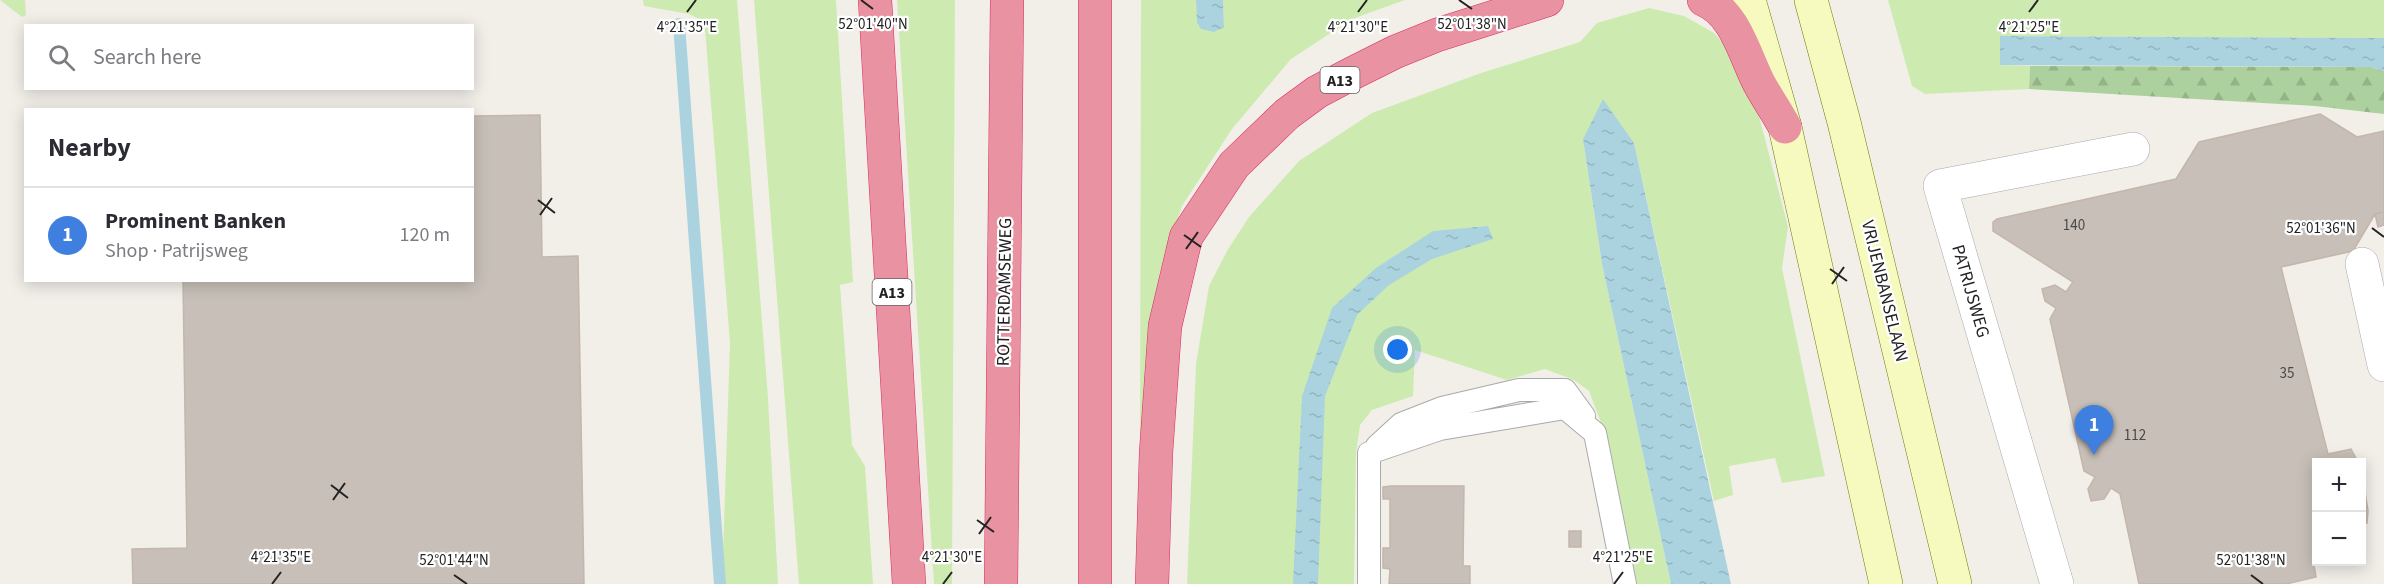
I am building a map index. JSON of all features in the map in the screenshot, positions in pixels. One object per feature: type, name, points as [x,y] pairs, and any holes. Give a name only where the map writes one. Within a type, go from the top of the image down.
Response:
[{"type":"highway","name":"A13","points":[[875,0],[909,584]]},
{"type":"highway","name":"ROTTERDAMSEWEG","points":[[1001,584],[1007,0]]},
{"type":"highway","points":[[1095,0],[1095,584]]},
{"type":"highway","name":"A13","points":[[1152,584],[1156,453],[1165,326],[1186,237],[1234,165],[1287,114],[1317,92],[1353,73],[1395,52],[1437,35],[1547,0]]},
{"type":"highway","points":[[1704,0],[1712,3],[1734,30],[1759,84],[1785,127]]},
{"type":"main road","points":[[1749,0],[1785,127],[1886,584]]},
{"type":"main road","name":"VRIJENBANSELAAN","points":[[1811,0],[1852,156],[1954,584]]},
{"type":"street","name":"PATRIJSWEG","points":[[2057,584],[1940,186],[2133,149]]},
{"type":"street","points":[[2362,264],[2384,365]]},
{"type":"lane","points":[[1370,584],[1369,453],[1440,429],[1565,408],[1595,432],[1625,584]]},
{"type":"green space","points":[[0,0],[25,0],[26,15],[22,17]]},
{"type":"green space","points":[[643,0],[737,0],[768,398],[778,584],[722,584],[730,343],[705,28],[703,21],[689,14],[644,6]]},
{"type":"green space","points":[[754,0],[836,0],[853,282],[840,285],[852,445],[865,466],[873,584],[799,584]]},
{"type":"green space","points":[[897,0],[955,0],[952,584],[934,584]]},
{"type":"green space","points":[[1141,0],[1196,0],[1198,26],[1224,27],[1223,0],[1405,0],[1352,19],[1291,59],[1232,129],[1182,206],[1160,272],[1140,453]]},
{"type":"green space","points":[[1888,0],[2384,0],[2384,38],[2000,36],[2000,65],[2030,66],[2029,89],[1925,94],[1912,86]]},
{"type":"green space","points":[[1649,8],[1684,16],[1714,33],[1725,45],[1753,93],[1788,227],[1782,268],[1825,476],[1782,483],[1775,458],[1729,466],[1733,495],[1714,501],[1634,143],[1583,139],[1602,264],[1671,584],[1637,584],[1600,420],[1589,391],[1574,380],[1545,369],[1507,380],[1415,350],[1413,396],[1372,410],[1360,425],[1356,453],[1354,584],[1187,584],[1196,364],[1209,286],[1227,251],[1249,217],[1299,161],[1372,113],[1481,73],[1580,42],[1597,23]]},
{"type":"green space","points":[[2030,66],[2371,67],[2384,71],[2384,114],[2315,106],[2029,89]]},
{"type":"water","points":[[1196,0],[1223,0],[1224,27],[1214,32],[1201,29],[1197,23]]},
{"type":"water","points":[[2000,36],[2384,38],[2384,71],[2371,67],[2000,65]]},
{"type":"water","points":[[1603,99],[1634,143],[1731,584],[1671,584],[1602,264],[1583,139]]},
{"type":"water","points":[[1488,226],[1493,239],[1432,259],[1389,285],[1357,315],[1325,396],[1318,584],[1293,584],[1302,396],[1332,308],[1376,268],[1433,231]]},
{"type":"building","points":[[2320,114],[2357,137],[2384,131],[2384,212],[2375,214],[2353,251],[2281,267],[2328,454],[2351,449],[2356,458],[2312,458],[2312,566],[2314,566],[2316,577],[2286,584],[2139,584],[2120,494],[2111,488],[2104,499],[2091,501],[2088,489],[2095,477],[2084,471],[2050,319],[2056,308],[2045,301],[2042,289],[2055,285],[2066,292],[2073,282],[1993,231],[1993,222],[1997,219],[2176,179],[2199,142]]},
{"type":"building","points":[[540,115],[542,257],[578,256],[584,584],[133,584],[132,549],[187,548],[183,282],[474,282],[474,116]]},
{"type":"building","points":[[2384,212],[2384,225],[2378,227],[2375,214]]},
{"type":"building","points":[[1464,486],[1463,566],[1470,566],[1470,584],[1389,584],[1390,569],[1383,568],[1383,548],[1390,548],[1390,499],[1383,499],[1383,487]]},
{"type":"building","points":[[2366,499],[2368,511],[2366,523]]},
{"type":"building","points":[[1569,531],[1581,531],[1581,547],[1569,547]]},
{"type":"waterway","points":[[679,24],[720,584]]},
{"type":"place","name":"Prominent Banken","points":[[2094,455]]}]
